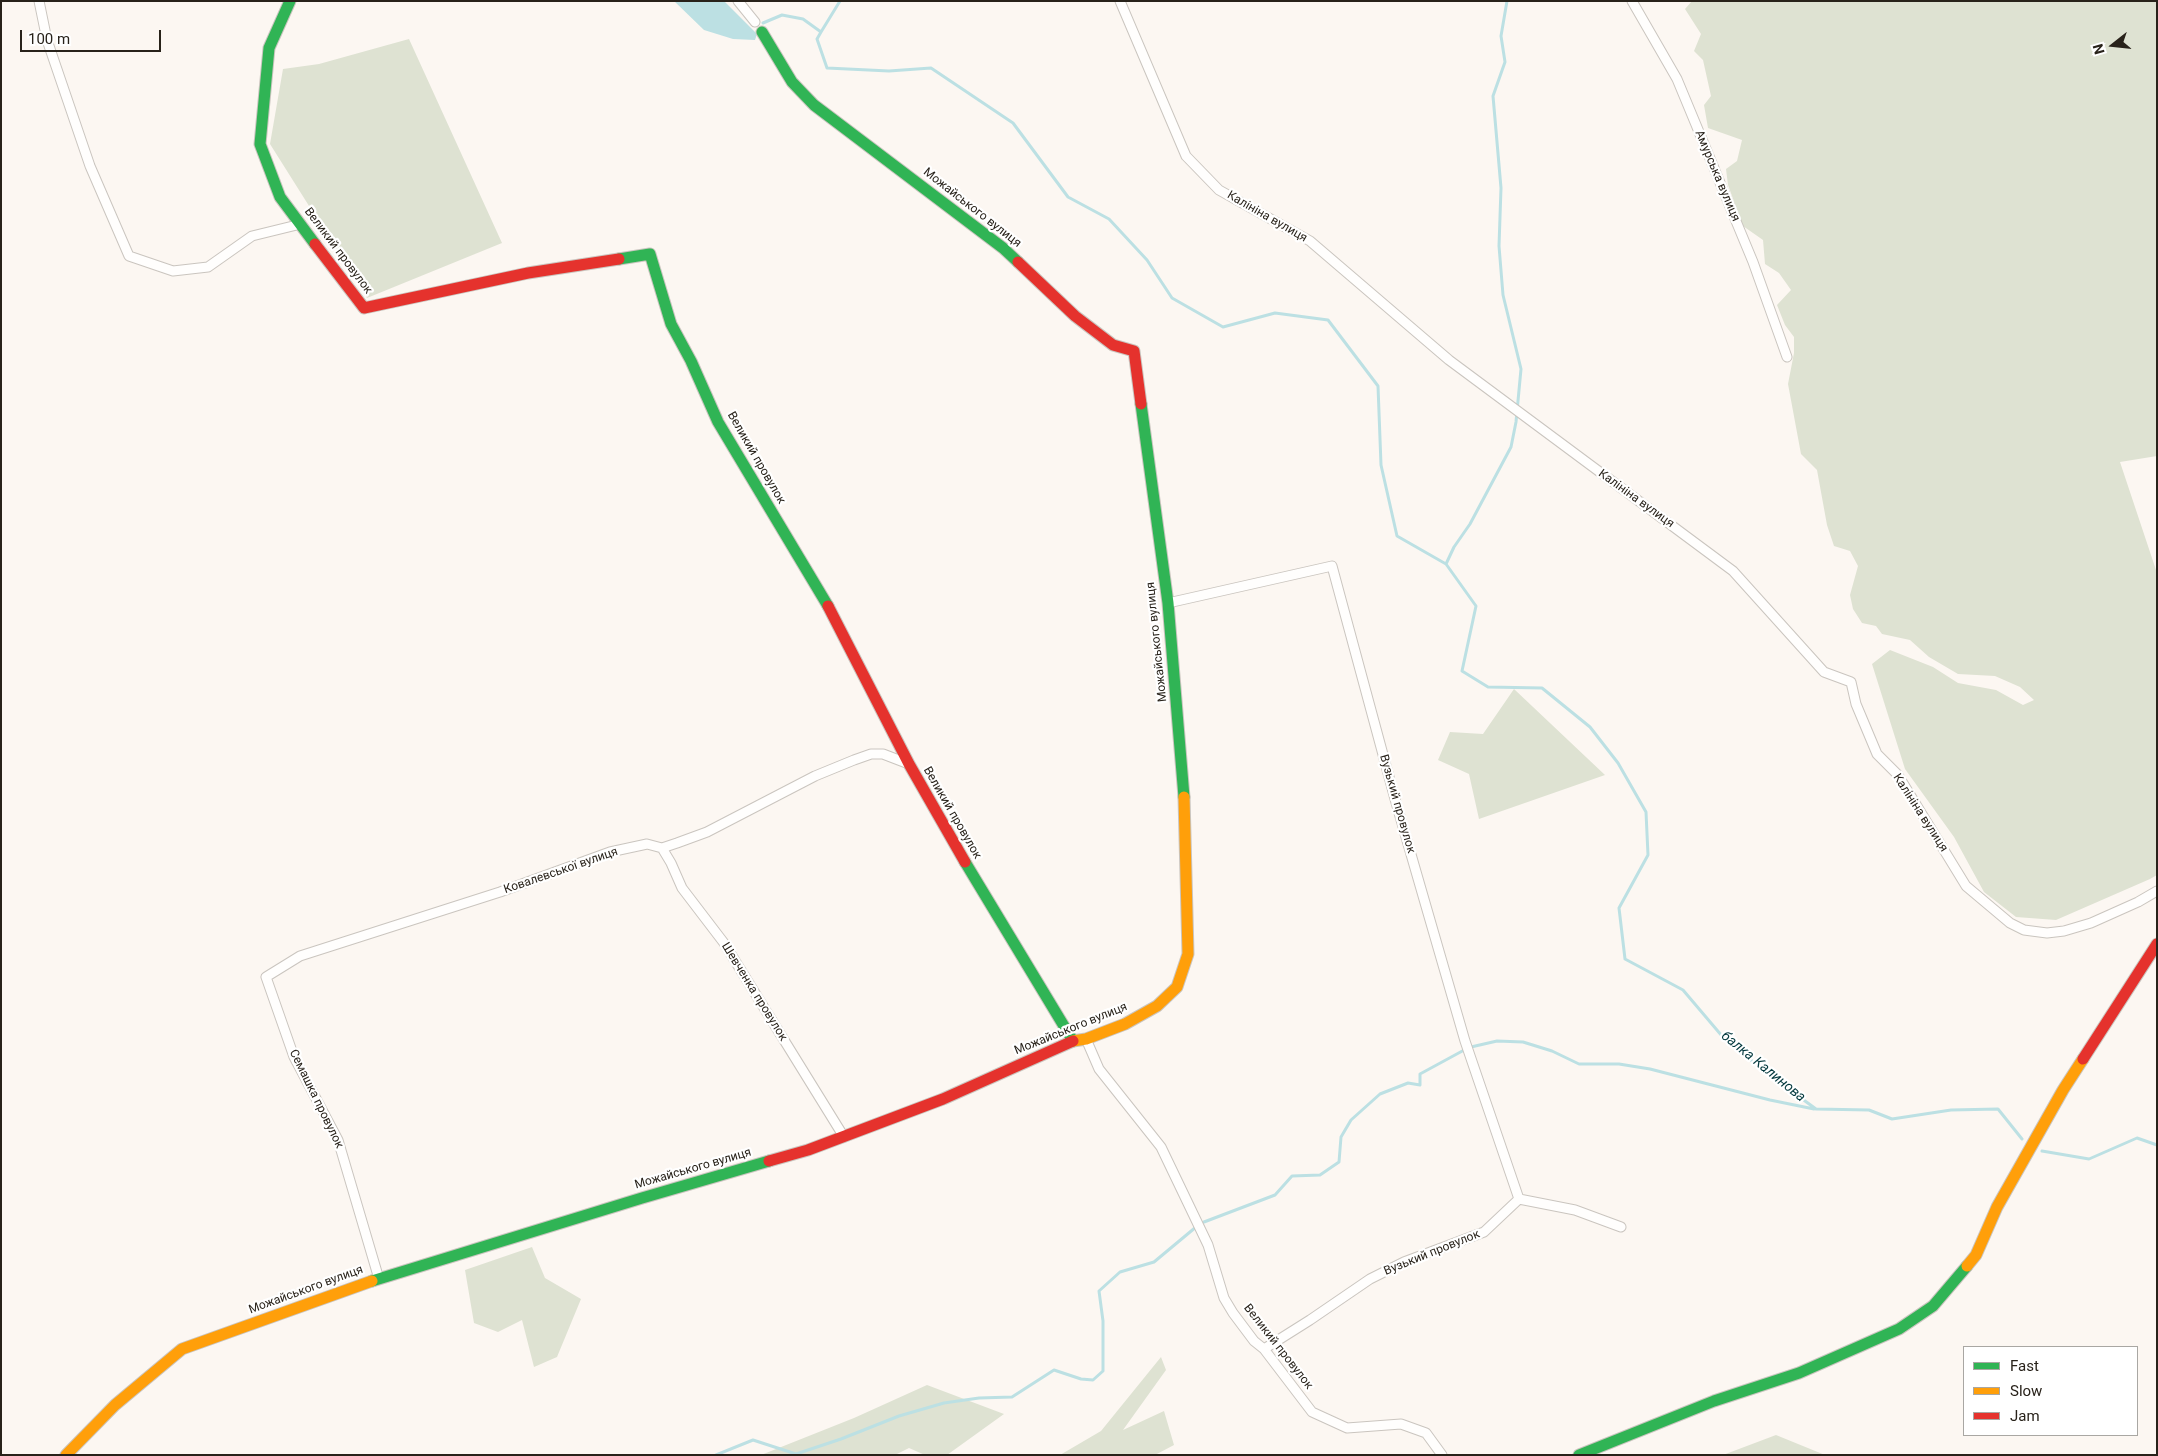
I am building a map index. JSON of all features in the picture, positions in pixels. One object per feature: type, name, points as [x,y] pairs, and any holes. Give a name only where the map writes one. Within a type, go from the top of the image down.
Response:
[{"type":"street","points":[[40,1],[47,40],[90,166],[130,256],[173,270],[208,267],[252,236],[301,224]]},
{"type":"street","name":"Великий провулок","points":[[290,1],[268,48],[260,144],[280,197],[364,308],[528,273],[650,254],[671,324],[691,361],[718,422],[827,605],[909,764],[972,875],[1073,1041]]},
{"type":"street","points":[[738,1],[755,22]]},
{"type":"street","name":"Калініна вулиця","points":[[1120,1],[1186,156],[1219,190],[1310,241],[1449,360],[1733,571],[1824,672],[1851,682],[1856,704],[1877,754],[1898,776],[1966,886],[2010,923],[2024,930],[2047,933],[2064,931],[2091,923],[2157,891]]},
{"type":"street","name":"Амурська вулиця","points":[[1632,1],[1677,79],[1753,262],[1788,357]]},
{"type":"street","name":"Можайського вулиця","points":[[66,1455],[114,1406],[182,1349],[379,1279],[642,1198],[808,1150],[844,1137],[943,1099],[1073,1041],[1086,1039],[1125,1024],[1158,1006],[1177,987],[1188,954],[1184,784],[1168,602],[1134,352],[1113,345],[1076,316],[1003,248],[814,105],[792,82],[762,32]]},
{"type":"street","name":"Вузький провулок","points":[[1168,602],[1332,566],[1395,799],[1465,1041],[1520,1199],[1484,1232],[1404,1262],[1370,1279],[1264,1349]]},
{"type":"street","name":"Ковалевської вулиця","points":[[266,978],[300,956],[500,892],[610,852],[647,844],[662,848],[707,832],[807,780],[872,754],[883,754],[909,764]]},
{"type":"street","name":"Шевченка провулок","points":[[662,848],[682,888],[724,942],[844,1137]]},
{"type":"street","points":[[1579,1455],[1714,1401],[1799,1373],[1845,1354],[1899,1329],[1933,1306],[1954,1284],[1976,1256],[1997,1207],[2063,1090],[2157,944]]},
{"type":"street","name":"Семашка провулок","points":[[266,978],[294,1057],[338,1140],[379,1279]]},
{"type":"street","name":"Великий провулок","points":[[1086,1039],[1099,1069],[1162,1147],[1208,1245],[1224,1298],[1254,1340],[1264,1349],[1312,1412],[1347,1428],[1401,1424],[1426,1433],[1442,1455]]},
{"type":"street","points":[[1520,1199],[1575,1210],[1621,1227]]},
{"type":"green space","points":[[1692,1],[2157,1],[2157,456],[2120,462],[2157,573],[2157,875],[2150,879],[2056,920],[2016,917],[1984,892],[1954,837],[1905,769],[1872,664],[1890,650],[1933,667],[1958,683],[1996,690],[2023,705],[2034,700],[2020,687],[1995,676],[1958,674],[1929,657],[1910,640],[1882,634],[1876,626],[1862,623],[1853,609],[1850,595],[1858,566],[1850,551],[1834,546],[1827,525],[1817,470],[1801,454],[1788,384],[1794,353],[1794,337],[1785,325],[1777,305],[1791,290],[1779,273],[1765,264],[1763,240],[1743,226],[1728,185],[1726,169],[1737,161],[1742,140],[1708,128],[1704,105],[1711,96],[1703,60],[1694,51],[1701,34],[1685,9]]},
{"type":"green space","points":[[409,39],[502,243],[367,298],[270,144],[283,69],[319,64]]},
{"type":"green space","points":[[1514,689],[1605,775],[1479,819],[1469,774],[1438,760],[1450,732],[1483,734]]},
{"type":"green space","points":[[532,1247],[545,1278],[581,1299],[557,1357],[534,1367],[522,1320],[498,1332],[474,1323],[465,1270]]},
{"type":"green space","points":[[1161,1357],[1166,1370],[1123,1430],[1164,1411],[1174,1445],[1155,1455],[1060,1455],[1101,1431]]},
{"type":"green space","points":[[927,1385],[1004,1414],[947,1455],[925,1455],[909,1448],[895,1455],[761,1455],[854,1418]]},
{"type":"green space","points":[[1776,1435],[1825,1455],[1723,1455]]},
{"type":"water","points":[[674,1],[724,1],[757,34],[755,40],[733,39],[704,30]]},
{"type":"waterway","points":[[821,32],[840,1]]},
{"type":"waterway","points":[[1446,564],[1454,547],[1470,524],[1511,447],[1516,422],[1521,369],[1503,295],[1499,246],[1501,188],[1493,96],[1505,62],[1501,36],[1507,1]]},
{"type":"waterway","name":"балка Калинова","points":[[763,23],[782,15],[803,19],[821,32],[817,39],[827,68],[889,71],[931,68],[1013,123],[1068,197],[1109,219],[1147,260],[1172,298],[1223,327],[1275,313],[1328,320],[1378,386],[1381,465],[1397,536],[1446,564],[1476,606],[1462,671],[1488,687],[1542,688],[1590,727],[1618,763],[1646,812],[1648,855],[1619,908],[1625,959],[1683,990],[1722,1036],[1764,1071],[1816,1109],[1869,1110],[1892,1119],[1951,1110],[1998,1109],[2022,1139]]},
{"type":"waterway","points":[[1471,1047],[1497,1041],[1523,1042],[1552,1051],[1579,1064],[1619,1064],[1650,1069],[1770,1100],[1814,1109]]},
{"type":"waterway","points":[[1204,1222],[1275,1195],[1292,1176],[1320,1175],[1339,1162],[1341,1137],[1351,1120],[1380,1094],[1408,1083],[1420,1085],[1420,1074],[1466,1049]]},
{"type":"waterway","name":"балка Калинова","points":[[2042,1151],[2089,1159],[2137,1138],[2157,1145]]},
{"type":"waterway","points":[[716,1455],[753,1440],[796,1454],[841,1439],[899,1416],[944,1403],[979,1398],[1012,1397],[1054,1370],[1081,1379],[1093,1380],[1103,1371],[1103,1321],[1099,1291],[1120,1272],[1154,1262],[1196,1227]]},
{"type":"traffic: fast","points":[[290,1],[269,48],[260,144],[280,197],[315,244]]},
{"type":"traffic: fast","points":[[762,32],[792,82],[814,105],[1003,248],[1018,262]]},
{"type":"traffic: fast","points":[[619,259],[650,254],[671,324],[691,361],[718,422],[828,606]]},
{"type":"traffic: fast","points":[[1141,404],[1168,603],[1184,797]]},
{"type":"traffic: fast","points":[[965,862],[1073,1041]]},
{"type":"traffic: fast","points":[[372,1281],[769,1161]]},
{"type":"traffic: fast","points":[[1579,1455],[1714,1401],[1799,1373],[1899,1329],[1933,1306],[1967,1266]]},
{"type":"traffic: slow","points":[[1073,1041],[1086,1039],[1125,1024],[1157,1006],[1177,987],[1188,954],[1184,797]]},
{"type":"traffic: slow","points":[[1967,1266],[1976,1255],[1997,1207],[2063,1090],[2083,1059]]},
{"type":"traffic: slow","points":[[66,1455],[115,1405],[182,1349],[372,1281]]},
{"type":"traffic: jam","points":[[315,244],[364,308],[528,273],[619,259]]},
{"type":"traffic: jam","points":[[1018,262],[1075,316],[1113,345],[1134,351],[1141,404]]},
{"type":"traffic: jam","points":[[828,606],[909,764],[965,862]]},
{"type":"traffic: jam","points":[[2083,1059],[2157,944]]},
{"type":"traffic: jam","points":[[769,1161],[808,1150],[943,1099],[1073,1041]]}]
